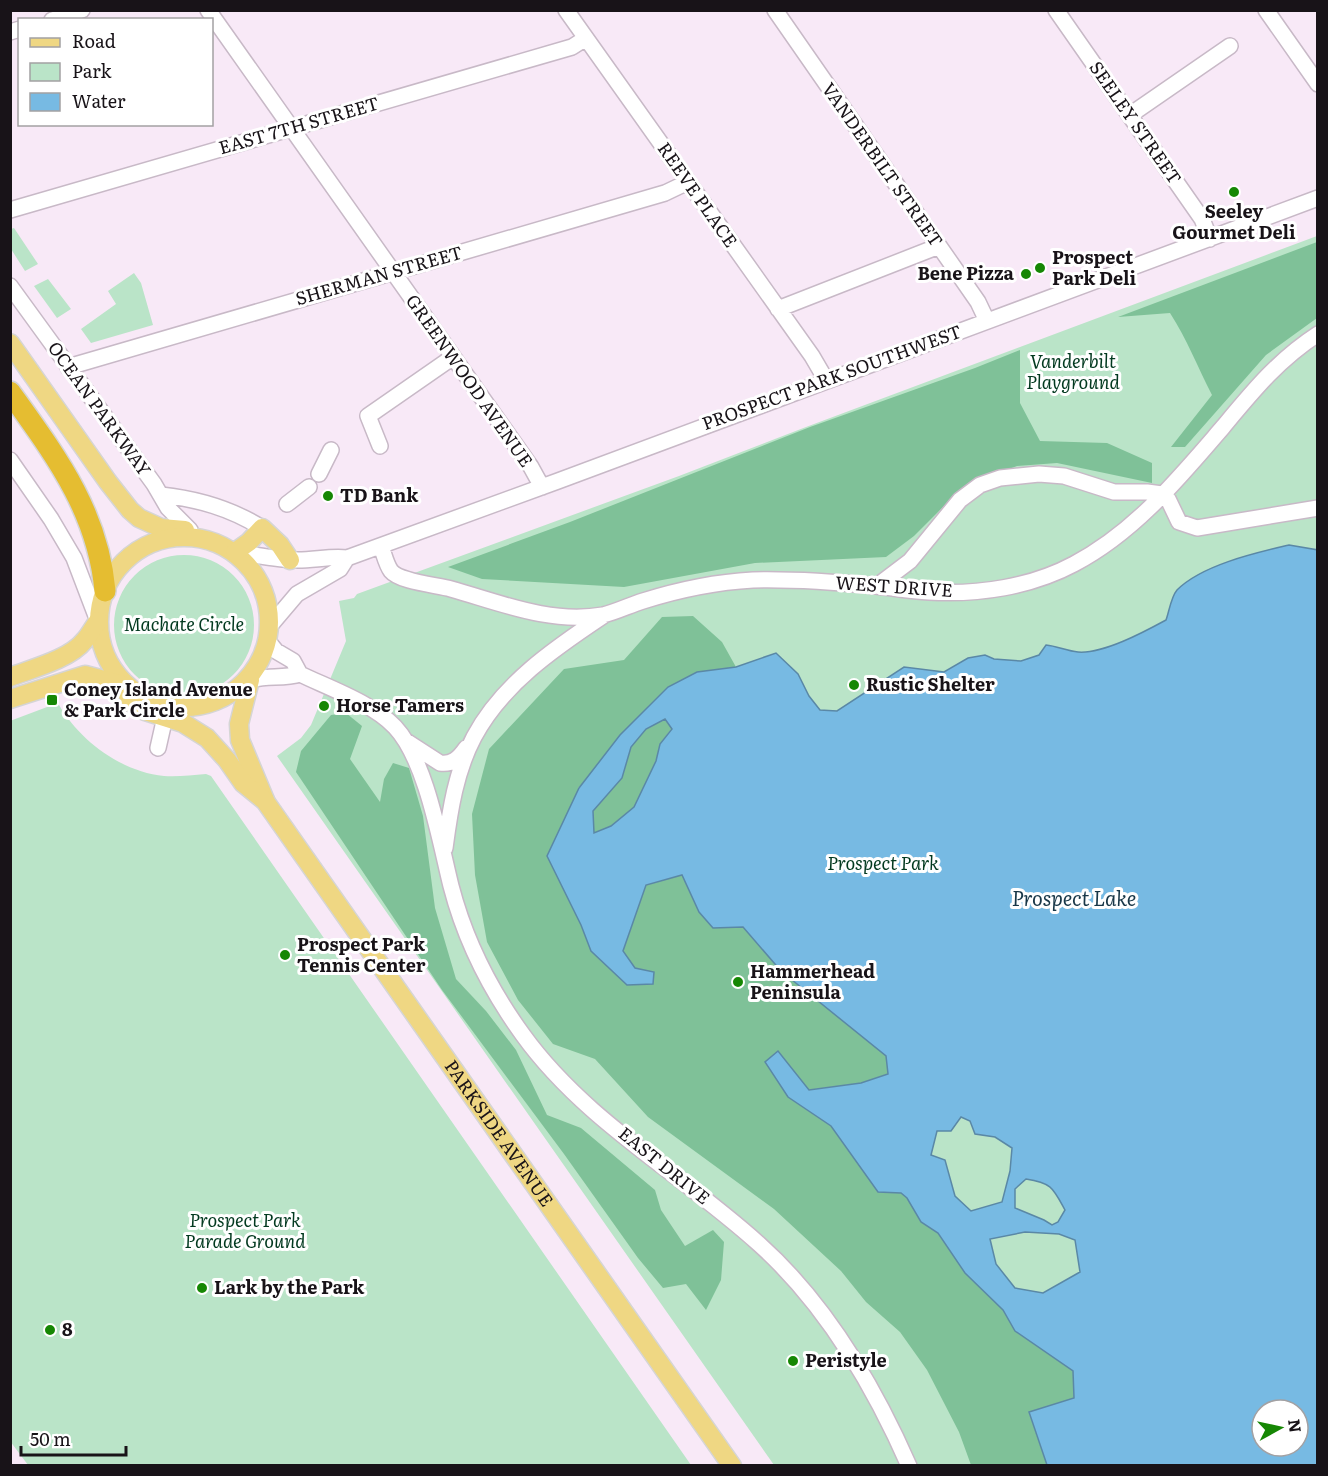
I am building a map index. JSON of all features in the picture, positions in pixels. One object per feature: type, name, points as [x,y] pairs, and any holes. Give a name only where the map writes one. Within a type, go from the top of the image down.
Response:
[{"type":"highway","points":[[10,392],[72,482],[94,539],[103,571],[105,591]]},
{"type":"main road","points":[[10,343],[130,510],[139,518],[161,528],[190,530],[236,552],[251,570],[261,588],[269,613],[268,633],[263,654],[250,680],[219,700],[172,705],[136,694],[123,685],[85,675],[10,699]]},
{"type":"main road","points":[[236,552],[262,528],[280,545],[290,560]]},
{"type":"main road","points":[[10,677],[62,656],[84,642],[98,621],[105,591],[124,563],[146,546],[174,538],[210,539]]},
{"type":"main road","points":[[98,621],[104,651],[123,685]]},
{"type":"main road","name":"PARKSIDE AVENUE","points":[[250,680],[239,723],[240,740],[265,801],[732,1466]]},
{"type":"main road","name":"PARKSIDE AVENUE","points":[[123,685],[132,703],[145,711],[183,723],[207,738],[227,760],[243,783],[265,801]]},
{"type":"street","points":[[58,18],[82,10]]},
{"type":"street","name":"GREENWOOD AVENUE","points":[[208,10],[531,467],[542,488]]},
{"type":"street","name":"REEVE PLACE","points":[[566,10],[812,356],[826,380]]},
{"type":"street","name":"VANDERBILT STREET","points":[[775,10],[978,302],[987,321]]},
{"type":"street","name":"SEELEY STREET","points":[[1056,10],[1202,219],[1210,239]]},
{"type":"street","points":[[1266,10],[1317,84]]},
{"type":"street","name":"EAST 7TH STREET","points":[[10,210],[572,47],[586,38]]},
{"type":"street","points":[[1130,115],[1230,46]]},
{"type":"street","name":"SHERMAN STREET","points":[[68,367],[673,190],[688,182]]},
{"type":"street","name":"PROSPECT PARK SOUTHWEST","points":[[236,552],[290,560],[347,558],[542,488],[1317,198]]},
{"type":"street","points":[[778,309],[939,246]]},
{"type":"street","name":"OCEAN PARKWAY","points":[[10,286],[161,495],[168,508],[190,530]]},
{"type":"street","name":"WEST DRIVE","points":[[381,546],[391,572],[399,577],[452,589],[531,612],[568,617],[606,614],[657,597],[720,583],[804,579],[931,592],[974,592],[1008,586],[1051,575],[1093,553],[1129,526],[1162,494],[1278,364],[1317,334]]},
{"type":"street","points":[[380,446],[368,416],[453,357]]},
{"type":"street","points":[[319,474],[331,450]]},
{"type":"street","points":[[10,460],[51,519],[74,558],[98,621]]},
{"type":"street","points":[[878,586],[910,561],[960,500],[990,480],[1019,475],[1064,476],[1114,492],[1162,494],[1168,499],[1179,522],[1197,528],[1317,508]]},
{"type":"street","points":[[287,504],[309,487]]},
{"type":"street","points":[[161,495],[193,499],[224,508],[262,528]]},
{"type":"street","name":"PROSPECT PARK SOUTHWEST","points":[[268,633],[297,594],[340,569],[347,558]]},
{"type":"street","name":"EAST DRIVE","points":[[404,739],[440,763],[446,764],[455,760],[519,679],[558,646],[606,614]]},
{"type":"street","points":[[250,680],[272,676],[286,678],[300,674],[293,661],[276,651],[268,633]]},
{"type":"street","name":"EAST DRIVE","points":[[300,674],[377,713],[393,725],[404,739],[426,791],[464,926],[488,981],[540,1057],[577,1096],[760,1245],[809,1297],[852,1356],[909,1466]]},
{"type":"street","points":[[158,748],[165,717]]},
{"type":"street","name":"EAST DRIVE","points":[[445,853],[449,813],[464,760],[474,737]]},
{"type":"green space","points":[[14,228],[38,264],[25,271],[11,249],[11,229]]},
{"type":"green space","name":"Prospect Park","points":[[1317,236],[1317,1465],[774,1465],[277,756],[301,738],[311,725],[346,641],[339,601],[354,598],[357,594],[679,476]]},
{"type":"green space","points":[[1317,242],[1317,318],[1266,355],[1185,447],[1171,447],[1212,395],[1170,313],[1118,317]]},
{"type":"green space","points":[[134,273],[141,283],[153,325],[91,343],[81,329],[116,304],[108,291]]},
{"type":"green space","points":[[48,279],[71,309],[57,318],[34,286]]},
{"type":"green space","points":[[1020,350],[1020,403],[1040,441],[1107,443],[1152,463],[1152,483],[1057,463],[1017,466],[963,487],[914,536],[886,557],[755,563],[624,587],[482,579],[448,567],[570,522],[810,427]]},
{"type":"green space","name":"Machate Circle","points":[[184,555],[211,561],[223,567],[233,576],[242,586],[248,598],[254,625],[248,652],[242,664],[233,674],[223,683],[211,689],[184,695],[157,689],[145,683],[135,674],[126,664],[120,652],[114,625],[120,598],[126,586],[135,576],[145,567],[157,561]]},
{"type":"green space","points":[[693,616],[722,642],[736,667],[697,672],[578,788],[581,925],[591,951],[627,985],[653,984],[635,968],[623,951],[646,885],[682,875],[699,912],[743,927],[781,971],[887,1056],[888,1074],[861,1083],[808,1090],[778,1051],[788,1097],[831,1126],[878,1192],[901,1193],[907,1198],[921,1222],[938,1233],[965,1273],[1003,1310],[1015,1331],[1073,1371],[1074,1398],[1029,1413],[1047,1465],[971,1465],[959,1432],[927,1370],[900,1332],[866,1302],[841,1271],[774,1209],[648,1117],[595,1059],[553,1044],[518,1000],[487,942],[475,875],[472,814],[489,749],[564,669],[624,660],[662,617]]},
{"type":"green space","name":"Prospect Park Parade Ground","points":[[55,704],[59,705],[78,731],[90,742],[133,768],[164,776],[206,774],[211,776],[691,1465],[28,1465],[10,1441],[10,721]]},
{"type":"green space","points":[[346,713],[362,726],[350,759],[380,802],[384,779],[393,763],[409,768],[423,816],[435,908],[456,979],[486,1011],[516,1050],[547,1115],[581,1128],[655,1190],[661,1210],[685,1246],[713,1230],[724,1242],[721,1280],[706,1310],[686,1284],[663,1288],[638,1258],[442,990],[296,772],[301,751],[331,715]]},
{"type":"green space","points":[[664,718],[672,728],[660,744],[656,761],[634,807],[611,826],[593,834],[593,811],[622,778],[630,747],[646,729]]},
{"type":"water","name":"Prospect Lake","points":[[1289,545],[1318,550],[1317,1465],[1047,1465],[1029,1412],[1074,1398],[1073,1371],[1015,1331],[1003,1310],[965,1273],[938,1233],[921,1222],[907,1198],[901,1193],[878,1192],[831,1126],[788,1097],[765,1062],[778,1051],[809,1090],[861,1083],[888,1074],[886,1056],[781,971],[743,927],[713,928],[699,912],[682,875],[646,885],[623,951],[635,968],[654,972],[653,984],[627,985],[591,951],[581,925],[547,856],[579,788],[620,735],[668,687],[697,672],[736,667],[776,653],[798,674],[809,696],[820,710],[837,711],[904,667],[944,672],[968,658],[985,655],[994,659],[1021,661],[1039,655],[1046,645],[1078,652],[1111,646],[1166,620],[1175,593],[1188,581],[1214,567],[1245,556]],"holes":[[[665,719],[672,729],[660,744],[656,761],[634,807],[611,826],[594,833],[593,811],[622,778],[631,747],[646,729]],[[961,1117],[970,1121],[975,1134],[995,1137],[1012,1148],[1010,1171],[1002,1202],[971,1211],[955,1196],[945,1160],[931,1155],[937,1131],[951,1131]],[[1026,1179],[1041,1182],[1054,1192],[1065,1210],[1058,1222],[1052,1225],[1015,1208],[1015,1189]],[[1025,1232],[1059,1234],[1075,1240],[1080,1272],[1043,1293],[1015,1288],[996,1264],[990,1239]]]},
{"type":"place","name":"Seeley Gourmet Deli","points":[[1234,192]]},
{"type":"place","name":"Prospect Park Deli","points":[[1040,268]]},
{"type":"place","name":"Bene Pizza","points":[[1026,274]]},
{"type":"place","name":"TD Bank","points":[[328,496]]},
{"type":"place","name":"Rustic Shelter","points":[[854,685]]},
{"type":"place","name":"Coney Island Avenue & Park Circle","points":[[52,700]]},
{"type":"place","name":"Horse Tamers","points":[[324,706]]},
{"type":"place","name":"Prospect Park Tennis Center","points":[[285,955]]},
{"type":"place","name":"Hammerhead Peninsula","points":[[738,982]]},
{"type":"place","name":"Lark by the Park","points":[[202,1288]]},
{"type":"place","name":"8","points":[[50,1330]]},
{"type":"place","name":"Peristyle","points":[[793,1361]]},
{"type":"park label","name":"Vanderbilt Playground","points":[[1073,372]]}]
